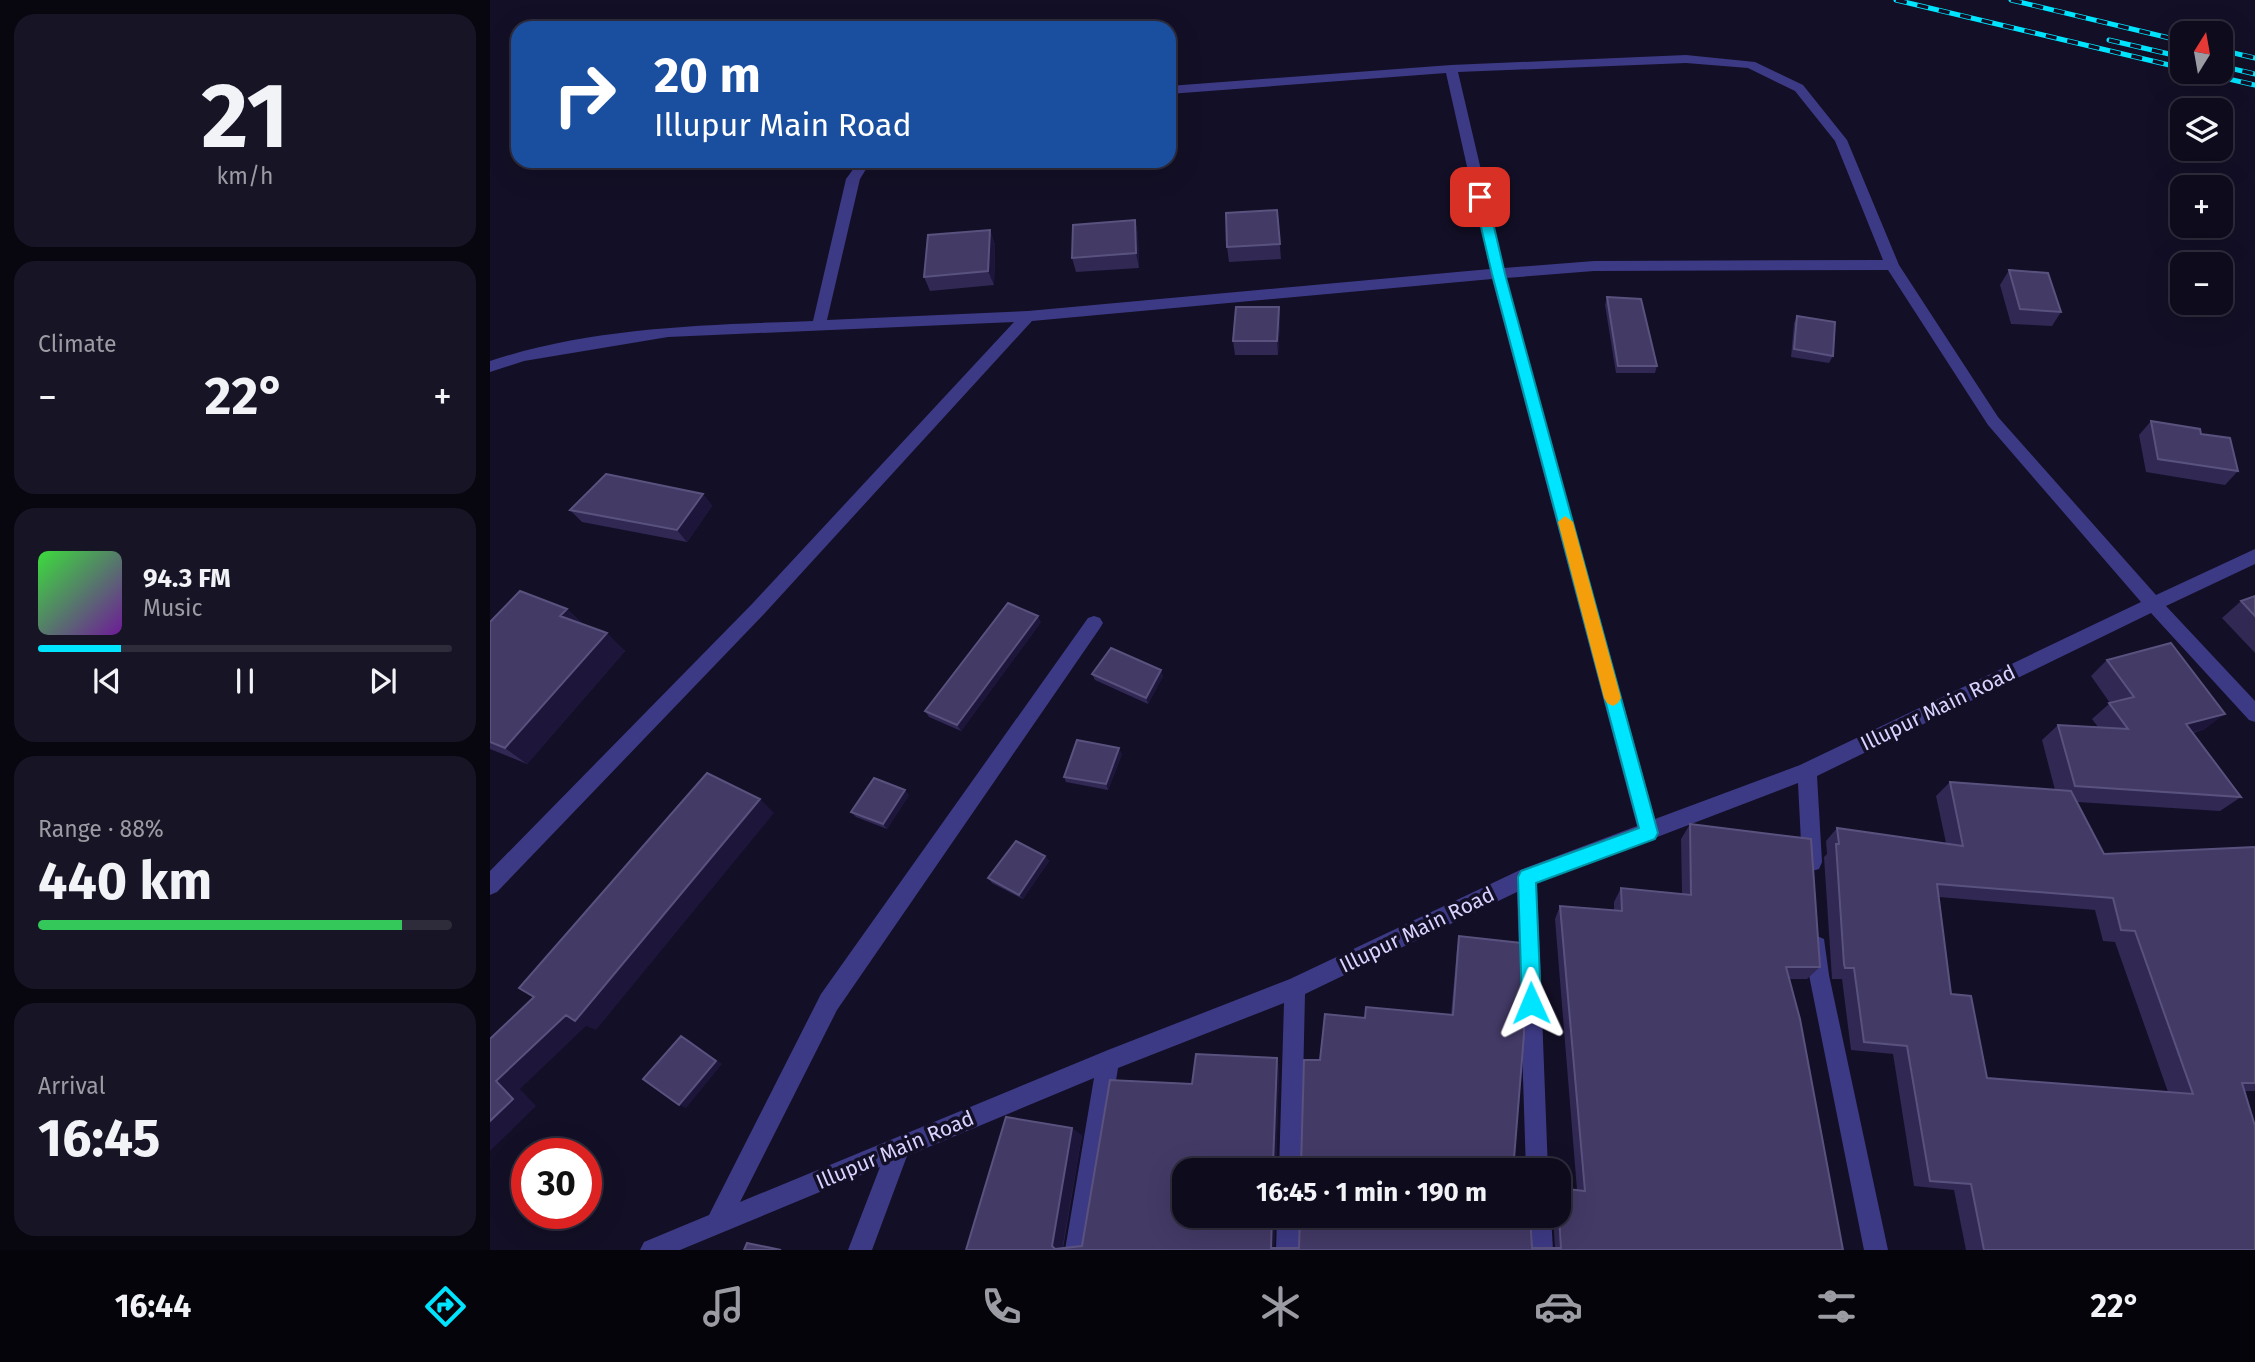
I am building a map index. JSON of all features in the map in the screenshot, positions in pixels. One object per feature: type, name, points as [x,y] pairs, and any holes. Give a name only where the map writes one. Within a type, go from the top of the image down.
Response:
[{"type":"street","points":[[1176,89],[1451,68],[1686,59],[1751,65],[1799,88],[1841,140],[1892,265],[1993,421],[2153,604],[2255,714]]},
{"type":"street","points":[[1451,68],[1498,274],[1649,833]]},
{"type":"street","points":[[819,325],[853,179],[860,168]]},
{"type":"street","points":[[490,367],[523,356],[668,332],[1028,316],[1349,285],[1594,266],[1892,265]]},
{"type":"street","points":[[490,885],[758,609],[1028,316]]},
{"type":"street","name":"Illupur Main Road","points":[[652,1250],[1108,1061],[1296,988],[1527,877],[1807,771],[2255,556]]},
{"type":"street","points":[[716,1225],[829,1002],[1094,623]]},
{"type":"street","points":[[1807,771],[1813,880]]},
{"type":"street","points":[[1527,877],[1537,1158]]},
{"type":"street","points":[[1816,920],[1819,975],[1876,1250]]},
{"type":"street","points":[[1290,1158],[1296,988]]},
{"type":"street","points":[[1077,1250],[1108,1061]]},
{"type":"street","points":[[860,1250],[898,1149]]},
{"type":"street","points":[[1288,1250],[1289,1228]]},
{"type":"street","points":[[1540,1228],[1541,1250]]},
{"type":"building","points":[[1277,210],[1280,244],[1227,247],[1226,213]]},
{"type":"building","points":[[1135,220],[1136,253],[1072,258],[1073,225]]},
{"type":"building","points":[[990,230],[988,271],[924,277],[928,235]]},
{"type":"building","points":[[2009,270],[2048,273],[2061,312],[2020,309]]},
{"type":"building","points":[[1607,297],[1641,299],[1657,366],[1618,366]]},
{"type":"building","points":[[1236,307],[1279,307],[1277,341],[1233,341]]},
{"type":"building","points":[[1797,316],[1835,322],[1833,356],[1794,349]]},
{"type":"building","points":[[2151,421],[2200,429],[2201,434],[2230,438],[2238,471],[2158,459]]},
{"type":"building","points":[[606,474],[703,494],[677,530],[570,510]]},
{"type":"building","points":[[520,591],[567,609],[560,616],[607,633],[505,748],[490,742],[490,622]]},
{"type":"building","points":[[2255,596],[2255,616],[2241,601]]},
{"type":"building","points":[[1008,603],[1038,616],[957,725],[925,711]]},
{"type":"building","points":[[2171,643],[2225,714],[2186,724],[2241,797],[2075,786],[2058,725],[2128,729],[2109,703],[2134,697],[2107,660]]},
{"type":"building","points":[[1111,648],[1161,670],[1146,698],[1092,674]]},
{"type":"building","points":[[1077,740],[1119,748],[1106,784],[1064,777]]},
{"type":"building","points":[[707,773],[760,799],[575,1021],[566,1015],[496,1081],[513,1099],[490,1121],[490,1039],[534,997],[519,988]]},
{"type":"building","points":[[874,778],[905,790],[883,824],[851,812]]},
{"type":"building","points":[[1950,782],[2071,791],[2104,854],[2255,847],[2255,1083],[2242,1083],[2255,1126],[2255,1250],[1984,1250],[1971,1184],[1930,1181],[1907,1046],[1864,1042],[1854,968],[1845,968],[1844,964],[1837,828],[1963,846]],"holes":[[[1937,884],[2113,898],[2121,930],[2135,931],[2193,1094],[1987,1078],[1971,996],[1951,994]]]},
{"type":"building","points":[[1690,824],[1811,839],[1820,967],[1786,967],[1800,1019],[1843,1250],[966,1250],[1006,1117],[1072,1128],[1052,1246],[1055,1249],[1082,1246],[1110,1080],[1192,1084],[1196,1054],[1277,1058],[1273,1158],[1172,1158],[1172,1228],[1272,1228],[1271,1248],[1299,1248],[1300,1228],[1531,1228],[1532,1248],[1561,1248],[1560,1228],[1571,1228],[1571,1189],[1585,1191],[1560,906],[1622,911],[1621,888],[1691,895]]},
{"type":"building","points":[[1016,841],[1045,856],[1019,895],[988,878]]},
{"type":"building","points":[[1459,936],[1521,943],[1524,1034],[1514,1158],[1301,1158],[1304,1060],[1320,1060],[1325,1014],[1365,1018],[1366,1007],[1453,1015]]},
{"type":"building","points":[[681,1036],[716,1061],[679,1105],[643,1079]]},
{"type":"building","points":[[747,1243],[781,1250],[744,1250]]},
{"type":"railway","points":[[1896,0],[2170,65]]},
{"type":"railway","points":[[2011,0],[2170,38]]},
{"type":"railway","points":[[2109,40],[2170,54]]},
{"type":"railway","points":[[2233,53],[2255,58]]},
{"type":"railway","points":[[2233,69],[2255,74]]},
{"type":"railway","points":[[2233,80],[2255,85]]},
{"type":"slow traffic","points":[[1565,522],[1613,698]]},
{"type":"route","points":[[1480,197],[1498,274],[1649,833],[1527,877],[1531,1003]]}]
